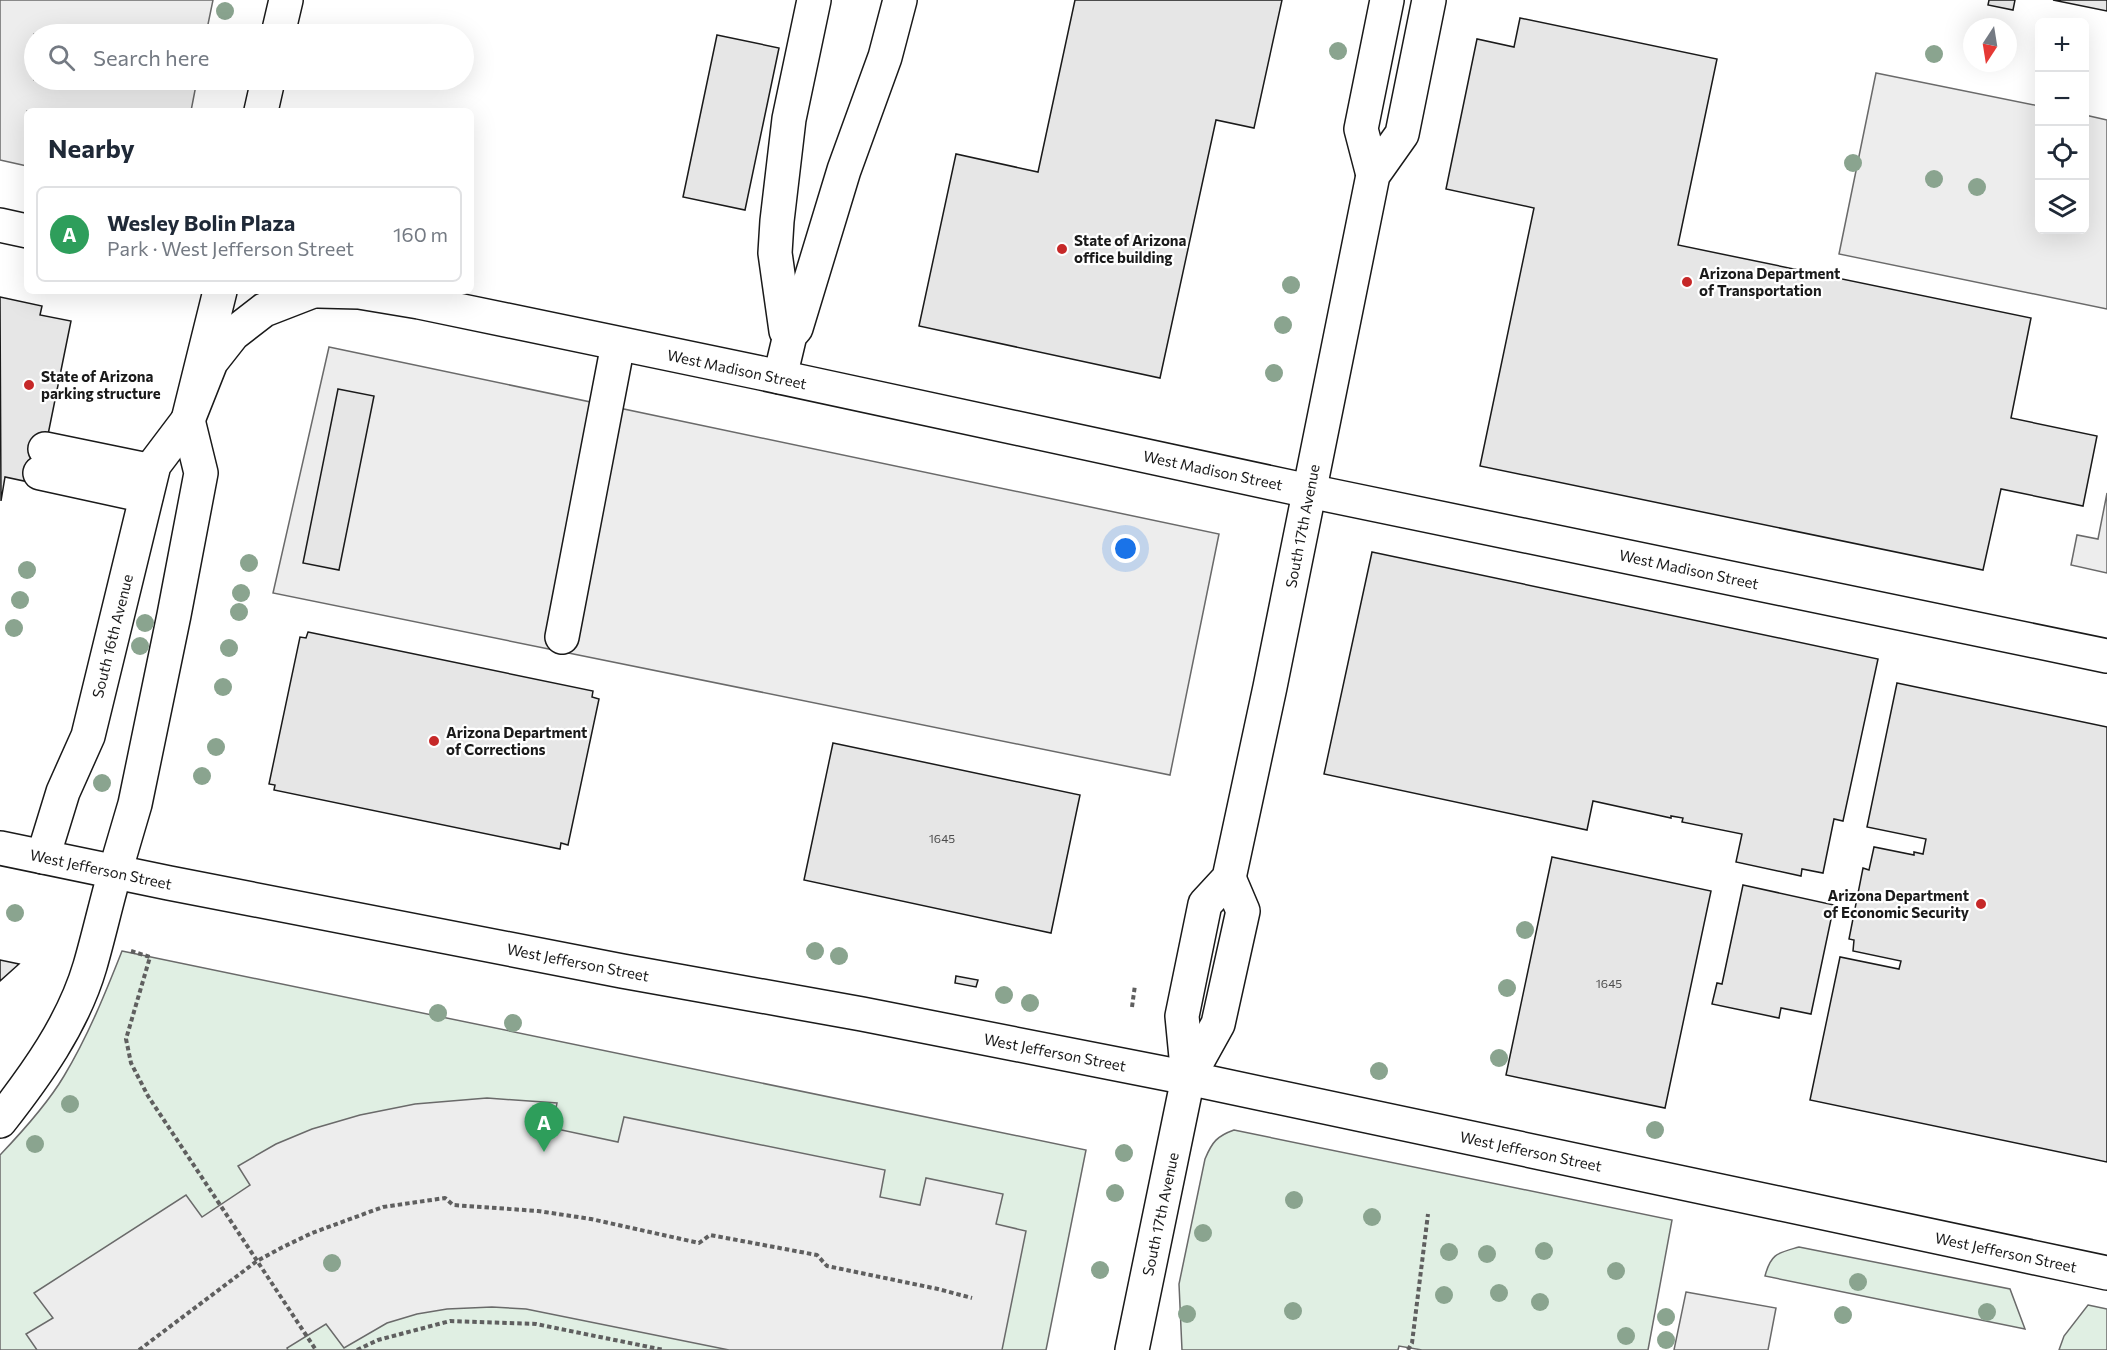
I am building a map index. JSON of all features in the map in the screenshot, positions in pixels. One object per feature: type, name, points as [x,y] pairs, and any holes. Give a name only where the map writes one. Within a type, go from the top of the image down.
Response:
[{"type":"main road","points":[[280,24],[286,0]]},
{"type":"main road","points":[[790,335],[786,331],[775,253],[776,232],[789,119],[814,0]]},
{"type":"main road","points":[[780,377],[790,335],[796,328],[844,170],[885,57],[900,0]]},
{"type":"main road","name":"South 17th Avenue","points":[[1373,175],[1361,129],[1387,0]]},
{"type":"main road","name":"South 17th Avenue","points":[[1132,1350],[1188,1078],[1218,1024],[1243,911],[1229,878],[1373,175],[1402,134],[1429,0]]},
{"type":"main road","points":[[262,108],[266,90]]},
{"type":"main road","points":[[0,225],[24,230]]},
{"type":"main road","name":"South 16th Avenue","points":[[0,1121],[39,1072],[73,1009],[90,967],[135,804],[201,473],[188,420],[219,294]]},
{"type":"main road","name":"South 16th Avenue","points":[[43,857],[63,792],[88,736],[154,465],[188,420],[211,362],[233,334],[264,310],[305,294]]},
{"type":"main road","name":"West Madison Street","points":[[370,294],[780,377],[1309,491],[2107,656]]},
{"type":"main road","points":[[562,637],[618,344]]},
{"type":"main road","points":[[42,461],[149,484]]},
{"type":"main road","name":"West Jefferson Street","points":[[0,848],[622,971],[862,1014],[1188,1078],[2107,1273]]},
{"type":"path","points":[[130,951],[150,957],[126,1038],[131,1063],[148,1096],[316,1350]]},
{"type":"path","points":[[1132,1007],[1135,984]]},
{"type":"path","points":[[139,1350],[257,1260],[312,1233],[383,1207],[444,1198],[453,1205],[538,1211],[591,1219],[699,1243],[710,1235],[817,1255],[827,1266],[972,1298]]},
{"type":"path","points":[[1408,1350],[1413,1343],[1428,1214]]},
{"type":"path","points":[[357,1350],[378,1340],[412,1330],[450,1321],[462,1321],[536,1324],[664,1350]]},
{"type":"green space","points":[[122,951],[1086,1150],[1046,1350],[0,1350],[0,1155],[42,1107],[73,1061],[103,999]]},
{"type":"green space","points":[[1234,1130],[1672,1220],[1648,1350],[1422,1350],[1399,1346],[1398,1350],[1182,1350],[1179,1284],[1205,1159],[1216,1140]]},
{"type":"green space","points":[[1799,1247],[2010,1289],[2025,1329],[1765,1276],[1776,1255]]},
{"type":"green space","points":[[2088,1305],[2107,1309],[2107,1350],[2059,1350],[2064,1336]]},
{"type":"shaded area","points":[[0,0],[213,0],[208,24],[24,24],[24,90],[195,90],[192,108],[24,108],[24,165],[0,160]]},
{"type":"shaded area","points":[[1876,73],[2035,105],[2035,234],[2089,234],[2089,116],[2107,120],[2107,309],[1839,254]]},
{"type":"shaded area","points":[[329,347],[1219,534],[1170,775],[273,593]]},
{"type":"shaded area","points":[[2107,493],[2107,573],[2071,565],[2077,535],[2098,539]]},
{"type":"shaded area","points":[[487,1098],[557,1103],[552,1128],[618,1142],[624,1117],[885,1170],[880,1197],[920,1205],[926,1178],[1003,1194],[996,1224],[1026,1231],[1002,1350],[729,1350],[526,1309],[492,1307],[447,1309],[417,1314],[387,1323],[344,1348],[326,1324],[287,1348],[288,1350],[37,1350],[26,1334],[53,1318],[34,1293],[186,1195],[202,1217],[250,1185],[238,1166],[276,1144],[312,1129],[360,1115],[415,1104]]},
{"type":"shaded area","points":[[1686,1292],[1776,1308],[1768,1350],[1674,1350]]},
{"type":"building","name":"State of Arizona office building","points":[[1075,0],[1282,0],[1254,128],[1216,120],[1160,378],[919,326],[956,154],[1038,172]]},
{"type":"building","points":[[1989,0],[2015,0],[2013,10],[1988,5]]},
{"type":"building","points":[[2053,0],[2107,0],[2107,11]]},
{"type":"building","name":"Arizona Department of Transportation","points":[[1520,18],[1717,59],[1678,245],[2031,318],[2011,418],[2097,436],[2083,506],[2001,489],[1983,570],[1480,466],[1534,208],[1446,189],[1477,39],[1514,47]]},
{"type":"building","points":[[717,35],[779,48],[745,210],[683,197]]},
{"type":"building","name":"State of Arizona parking structure","points":[[0,297],[42,306],[40,315],[71,321],[38,484],[5,477],[1,501]]},
{"type":"building","points":[[338,389],[374,396],[339,570],[303,563]]},
{"type":"building","points":[[1372,552],[1878,659],[1843,821],[1834,819],[1823,873],[1802,869],[1801,876],[1736,862],[1742,834],[1682,822],[1683,818],[1671,816],[1671,818],[1593,801],[1587,830],[1324,774]]},
{"type":"building","name":"Arizona Department of Corrections","points":[[308,632],[593,691],[592,697],[599,699],[568,845],[561,843],[560,849],[274,790],[275,785],[269,784],[300,637],[306,638]]},
{"type":"building","name":"Arizona Department of Economic Security","points":[[1897,683],[2107,727],[2107,1162],[1810,1100],[1840,957],[1899,969],[1901,961],[1853,951],[1854,940],[1849,939],[1863,868],[1869,870],[1874,847],[1914,855],[1914,852],[1923,854],[1926,839],[1867,827]]},
{"type":"building","points":[[833,743],[1080,795],[1051,933],[804,880]]},
{"type":"building","points":[[1552,857],[1711,891],[1665,1108],[1506,1075]]},
{"type":"building","points":[[1743,885],[1834,905],[1811,1014],[1781,1008],[1779,1018],[1712,1004],[1717,983],[1722,984]]},
{"type":"building","points":[[0,960],[19,964],[0,981]]},
{"type":"building","points":[[956,976],[978,980],[976,987],[955,983]]},
{"type":"place","name":"State of Arizona office building","points":[[1062,249]]},
{"type":"place","name":"Arizona Department of Transportation","points":[[1687,282]]},
{"type":"place","name":"State of Arizona parking structure","points":[[29,385]]},
{"type":"place","name":"Arizona Department of Corrections","points":[[434,741]]},
{"type":"place","name":"Arizona Department of Economic Security","points":[[1981,904]]},
{"type":"place","name":"Wesley Bolin Plaza","points":[[544,1152]]}]
